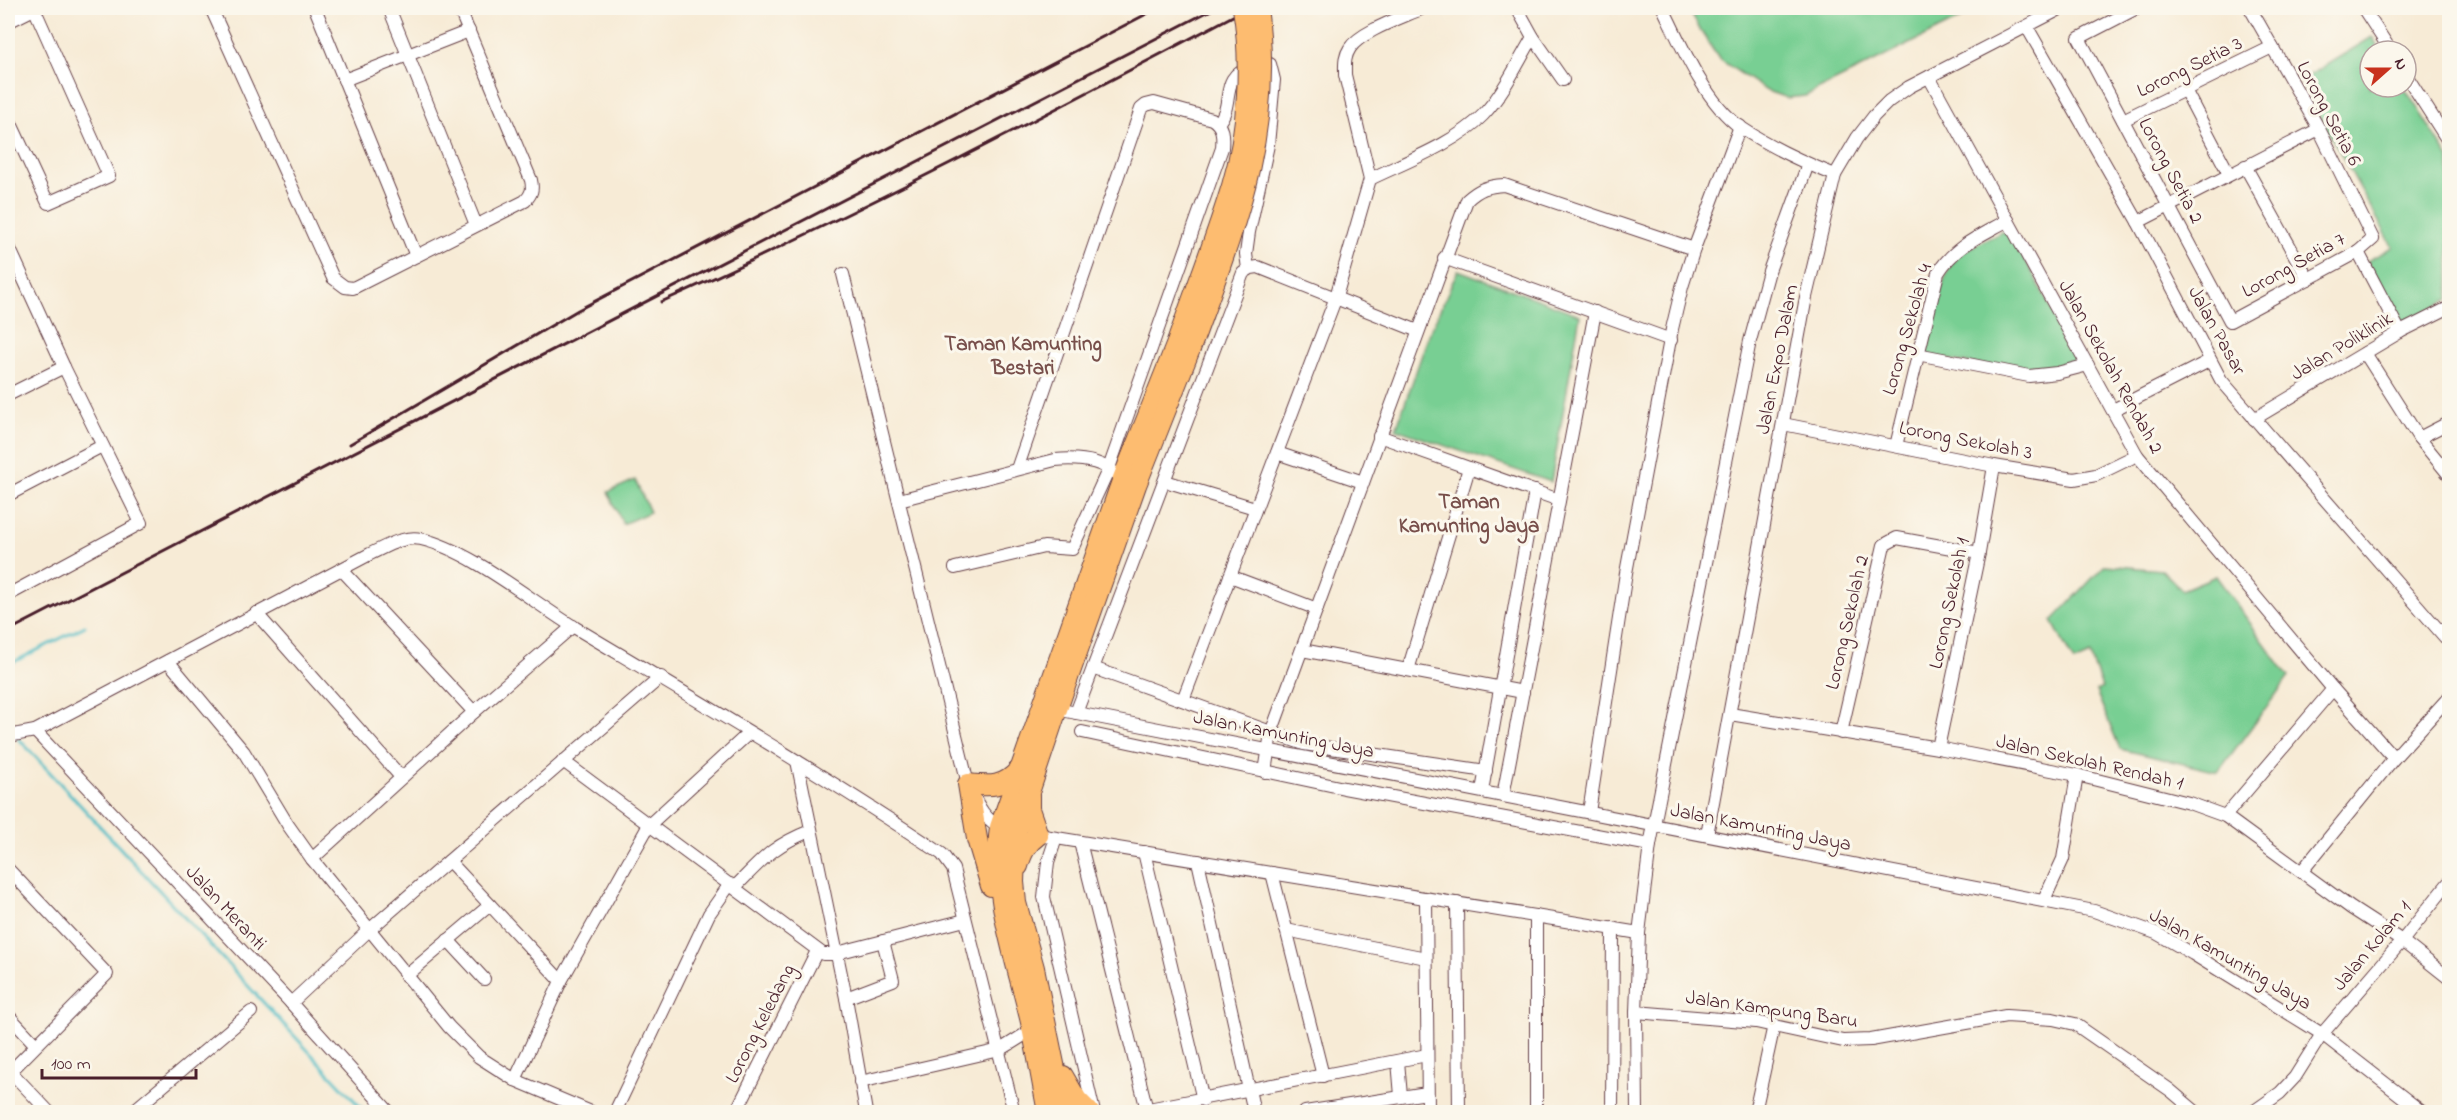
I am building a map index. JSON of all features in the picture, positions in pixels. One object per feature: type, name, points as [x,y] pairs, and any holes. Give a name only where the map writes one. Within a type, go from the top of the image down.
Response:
[{"type":"main road","points":[[1048,1113],[997,871],[996,850],[1029,793],[1184,346],[1233,184],[1243,130],[1247,84],[1246,29],[1243,8]]},
{"type":"main road","points":[[1006,915],[993,892],[984,862],[971,812],[968,784],[989,786],[1010,780],[1058,709],[1116,475],[1184,346],[1235,225],[1249,177],[1258,132],[1262,90],[1257,8]]},
{"type":"main road","points":[[1018,771],[1008,829],[1016,903],[1064,1113]]},
{"type":"main road","points":[[1014,882],[1021,853],[1029,842],[1047,836],[1029,809],[1029,793]]},
{"type":"main road","points":[[1041,1005],[1062,1074],[1071,1092],[1089,1113]]},
{"type":"street","points":[[8,22],[34,8],[109,176],[48,202],[8,117]]},
{"type":"street","points":[[211,8],[333,278],[345,287],[352,288],[525,201],[530,196],[533,188],[531,180],[459,8]]},
{"type":"street","points":[[315,8],[416,256]]},
{"type":"street","points":[[389,8],[476,225]]},
{"type":"street","points":[[1183,700],[1336,297],[1370,179],[1345,75],[1345,60],[1350,47],[1360,38],[1423,8]]},
{"type":"street","points":[[1517,8],[1533,37],[1563,80]]},
{"type":"street","points":[[1663,8],[1692,65],[1718,105],[1740,126],[1808,164],[1835,175]]},
{"type":"street","name":"Jalan Expo Dalam","points":[[1707,835],[1806,297],[1835,175],[1857,138],[1889,101],[1929,77],[2062,8]]},
{"type":"street","name":"Lorong Setia 2","points":[[2137,8],[2079,38],[2230,321]]},
{"type":"street","name":"Lorong Setia 6","points":[[2250,8],[2319,129],[2373,238]]},
{"type":"street","points":[[2363,8],[2383,39]]},
{"type":"street","name":"Jalan Pasar","points":[[2027,27],[2138,222],[2221,380],[2450,643]]},
{"type":"street","points":[[344,80],[469,31]]},
{"type":"street","points":[[1370,179],[1446,141],[1467,129],[1484,115],[1533,37]]},
{"type":"street","name":"Lorong Setia 3","points":[[2123,120],[2272,47]]},
{"type":"street","points":[[1218,123],[1226,110],[1230,82],[1238,71],[1265,62],[1270,64],[1274,80],[1268,145],[1249,232],[1246,254],[1248,269]]},
{"type":"street","name":"Jalan Sekolah Rendah 2","points":[[1929,77],[2137,455],[2333,689],[2394,758]]},
{"type":"street","points":[[2185,90],[2229,174]]},
{"type":"street","points":[[2418,94],[2450,144]]},
{"type":"street","points":[[955,568],[1044,547],[1072,549],[1116,475],[1222,148],[1222,131],[1218,123],[1212,119],[1154,103],[1141,109],[1017,469]]},
{"type":"street","points":[[1589,812],[1626,573],[1682,287],[1740,126]]},
{"type":"street","points":[[2138,222],[2319,129]]},
{"type":"street","points":[[1637,1113],[1636,1012],[1639,933],[1650,845],[1750,341],[1769,271],[1808,164]]},
{"type":"street","points":[[2245,166],[2308,279]]},
{"type":"street","points":[[1265,772],[1271,733],[1467,200],[1487,186],[1504,185],[1694,249]]},
{"type":"street","name":"Lorong Sekolah 4","points":[[1896,446],[1938,273],[1945,260],[1956,250],[2008,220]]},
{"type":"street","name":"Lorong Setia 7","points":[[2230,321],[2358,252],[2373,238]]},
{"type":"street","points":[[8,245],[64,367],[141,523],[8,595]]},
{"type":"street","points":[[2358,252],[2400,332]]},
{"type":"street","points":[[1444,258],[1671,340]]},
{"type":"street","points":[[1058,709],[1093,668],[1243,273],[1248,269],[1258,267],[1418,331]]},
{"type":"street","points":[[843,274],[968,784],[985,816],[1008,829],[1080,842],[1639,933]]},
{"type":"street","name":"Jalan Poliklinik","points":[[2254,419],[2400,332],[2450,307]]},
{"type":"street","points":[[1503,796],[1595,312]]},
{"type":"street","points":[[2365,353],[2419,438],[2450,476]]},
{"type":"street","points":[[1917,354],[2029,376],[2057,373],[2088,364]]},
{"type":"street","points":[[2113,410],[2209,361]]},
{"type":"street","points":[[8,395],[64,367]]},
{"type":"street","points":[[2419,438],[2450,422]]},
{"type":"street","name":"Lorong Sekolah 3","points":[[1783,424],[1994,466],[2074,479],[2096,475],[2137,455]]},
{"type":"street","points":[[1379,436],[1559,500]]},
{"type":"street","points":[[8,495],[102,446]]},
{"type":"street","points":[[1277,453],[1363,482]]},
{"type":"street","points":[[899,500],[1069,458],[1081,459],[1116,475]]},
{"type":"street","name":"Lorong Sekolah 1","points":[[1938,748],[1979,553],[1994,466]]},
{"type":"street","points":[[1408,670],[1469,468]]},
{"type":"street","points":[[1165,481],[1255,508]]},
{"type":"street","points":[[1482,791],[1535,491]]},
{"type":"street","points":[[8,736],[34,731],[370,554],[403,540],[417,538],[456,552],[573,626],[797,761],[942,854],[953,869],[1014,1113]]},
{"type":"street","name":"Lorong Sekolah 2","points":[[1841,733],[1884,545],[1897,538],[1979,553]]},
{"type":"street","points":[[342,570],[474,712]]},
{"type":"street","points":[[1230,576],[1317,609]]},
{"type":"street","points":[[256,614],[401,777]]},
{"type":"street","points":[[312,859],[401,777],[573,626]]},
{"type":"street","points":[[1302,650],[1523,692]]},
{"type":"street","points":[[168,661],[244,752],[312,859],[368,931],[449,1027],[479,1057],[515,1080],[591,1113]]},
{"type":"street","points":[[1093,668],[1304,744],[1486,771]]},
{"type":"street","points":[[291,1003],[368,931],[661,677]]},
{"type":"street","points":[[2225,816],[2333,689]]},
{"type":"street","points":[[2302,871],[2394,758],[2450,696]]},
{"type":"street","name":"Jalan Kamunting Jaya","points":[[1058,709],[2094,911],[2156,933],[2193,954],[2322,1034],[2422,1113]]},
{"type":"street","name":"Jalan Sekolah Rendah 1","points":[[1730,714],[1938,748],[2077,775],[2189,803],[2225,816],[2350,908],[2402,941],[2450,979]]},
{"type":"street","name":"Jalan Meranti","points":[[34,731],[291,1003],[389,1113]]},
{"type":"street","points":[[1082,732],[1265,772],[1650,845]]},
{"type":"street","points":[[515,1080],[561,981],[649,825],[749,733]]},
{"type":"street","points":[[563,761],[818,951],[829,955],[965,920]]},
{"type":"street","points":[[797,761],[846,998],[866,1113]]},
{"type":"street","points":[[2044,900],[2063,859],[2077,775]]},
{"type":"street","points":[[615,1113],[709,914],[732,886],[771,850],[784,841],[810,831]]},
{"type":"street","points":[[1047,836],[1048,862],[1044,897],[1094,1113]]},
{"type":"street","points":[[1080,842],[1147,1110]]},
{"type":"street","points":[[1144,852],[1203,1100]]},
{"type":"street","points":[[449,861],[561,981]]},
{"type":"street","points":[[1198,861],[1254,1113]]},
{"type":"street","points":[[8,869],[107,974],[35,1044],[9,1073],[49,1113]]},
{"type":"street","points":[[1272,873],[1323,1076]]},
{"type":"street","name":"Jalan Kolam 1","points":[[2253,1113],[2265,1106],[2288,1085],[2322,1034],[2450,882]]},
{"type":"street","points":[[1426,898],[1428,1113]]},
{"type":"street","points":[[1457,903],[1459,1113]]},
{"type":"street","points":[[406,976],[490,905]]},
{"type":"street","points":[[1536,916],[1536,1113]]},
{"type":"street","points":[[1612,1113],[1613,928]]},
{"type":"street","points":[[1286,930],[1426,958]]},
{"type":"street","points":[[448,940],[484,979]]},
{"type":"street","points":[[846,998],[893,980],[883,941]]},
{"type":"street","name":"Lorong Keledang","points":[[736,1113],[818,951]]},
{"type":"street","points":[[135,1112],[251,1012]]},
{"type":"street","name":"Jalan Kampung Baru","points":[[1636,1012],[1774,1025],[1843,1041],[1871,1040],[2006,1016],[2053,1019],[2075,1024],[2170,1090],[2196,1113]]},
{"type":"street","points":[[8,1015],[35,1044]]},
{"type":"street","points":[[1755,1113],[1774,1025]]},
{"type":"street","points":[[860,1082],[1000,1050],[1032,1030]]},
{"type":"street","points":[[1133,1113],[1427,1055]]},
{"type":"street","points":[[1398,1061],[1401,1096]]},
{"type":"street","points":[[1305,1113],[1427,1093]]},
{"type":"green space","points":[[1688,8],[1982,8],[1805,96],[1787,98],[1767,91],[1719,59]]},
{"type":"green space","points":[[2358,46],[2358,99],[2412,99],[2449,158],[2449,300],[2402,325],[2367,261],[2393,247],[2300,81]]},
{"type":"green space","points":[[2009,229],[2079,361],[2061,367],[2023,370],[1926,356],[1941,288],[1952,264],[1964,251]]},
{"type":"green space","points":[[1458,270],[1580,315],[1551,482],[1396,429],[1429,334]]},
{"type":"green space","points":[[635,480],[650,512],[623,524],[608,492]]},
{"type":"green space","points":[[2105,565],[2162,570],[2182,590],[2216,576],[2289,677],[2218,772],[2120,749],[2096,691],[2102,688],[2090,655],[2074,662],[2052,621]]},
{"type":"waterway","points":[[8,665],[85,626]]},
{"type":"waterway","points":[[18,738],[365,1112]]},
{"type":"railway","points":[[350,444],[578,310],[1158,8]]},
{"type":"railway","points":[[8,631],[1215,8]]},
{"type":"railway","points":[[661,302],[884,196],[1248,8]]},
{"type":"district","name":"Taman Kamunting Bestari","points":[[1023,355]]},
{"type":"district","name":"Taman Kamunting Jaya","points":[[1469,513]]}]
